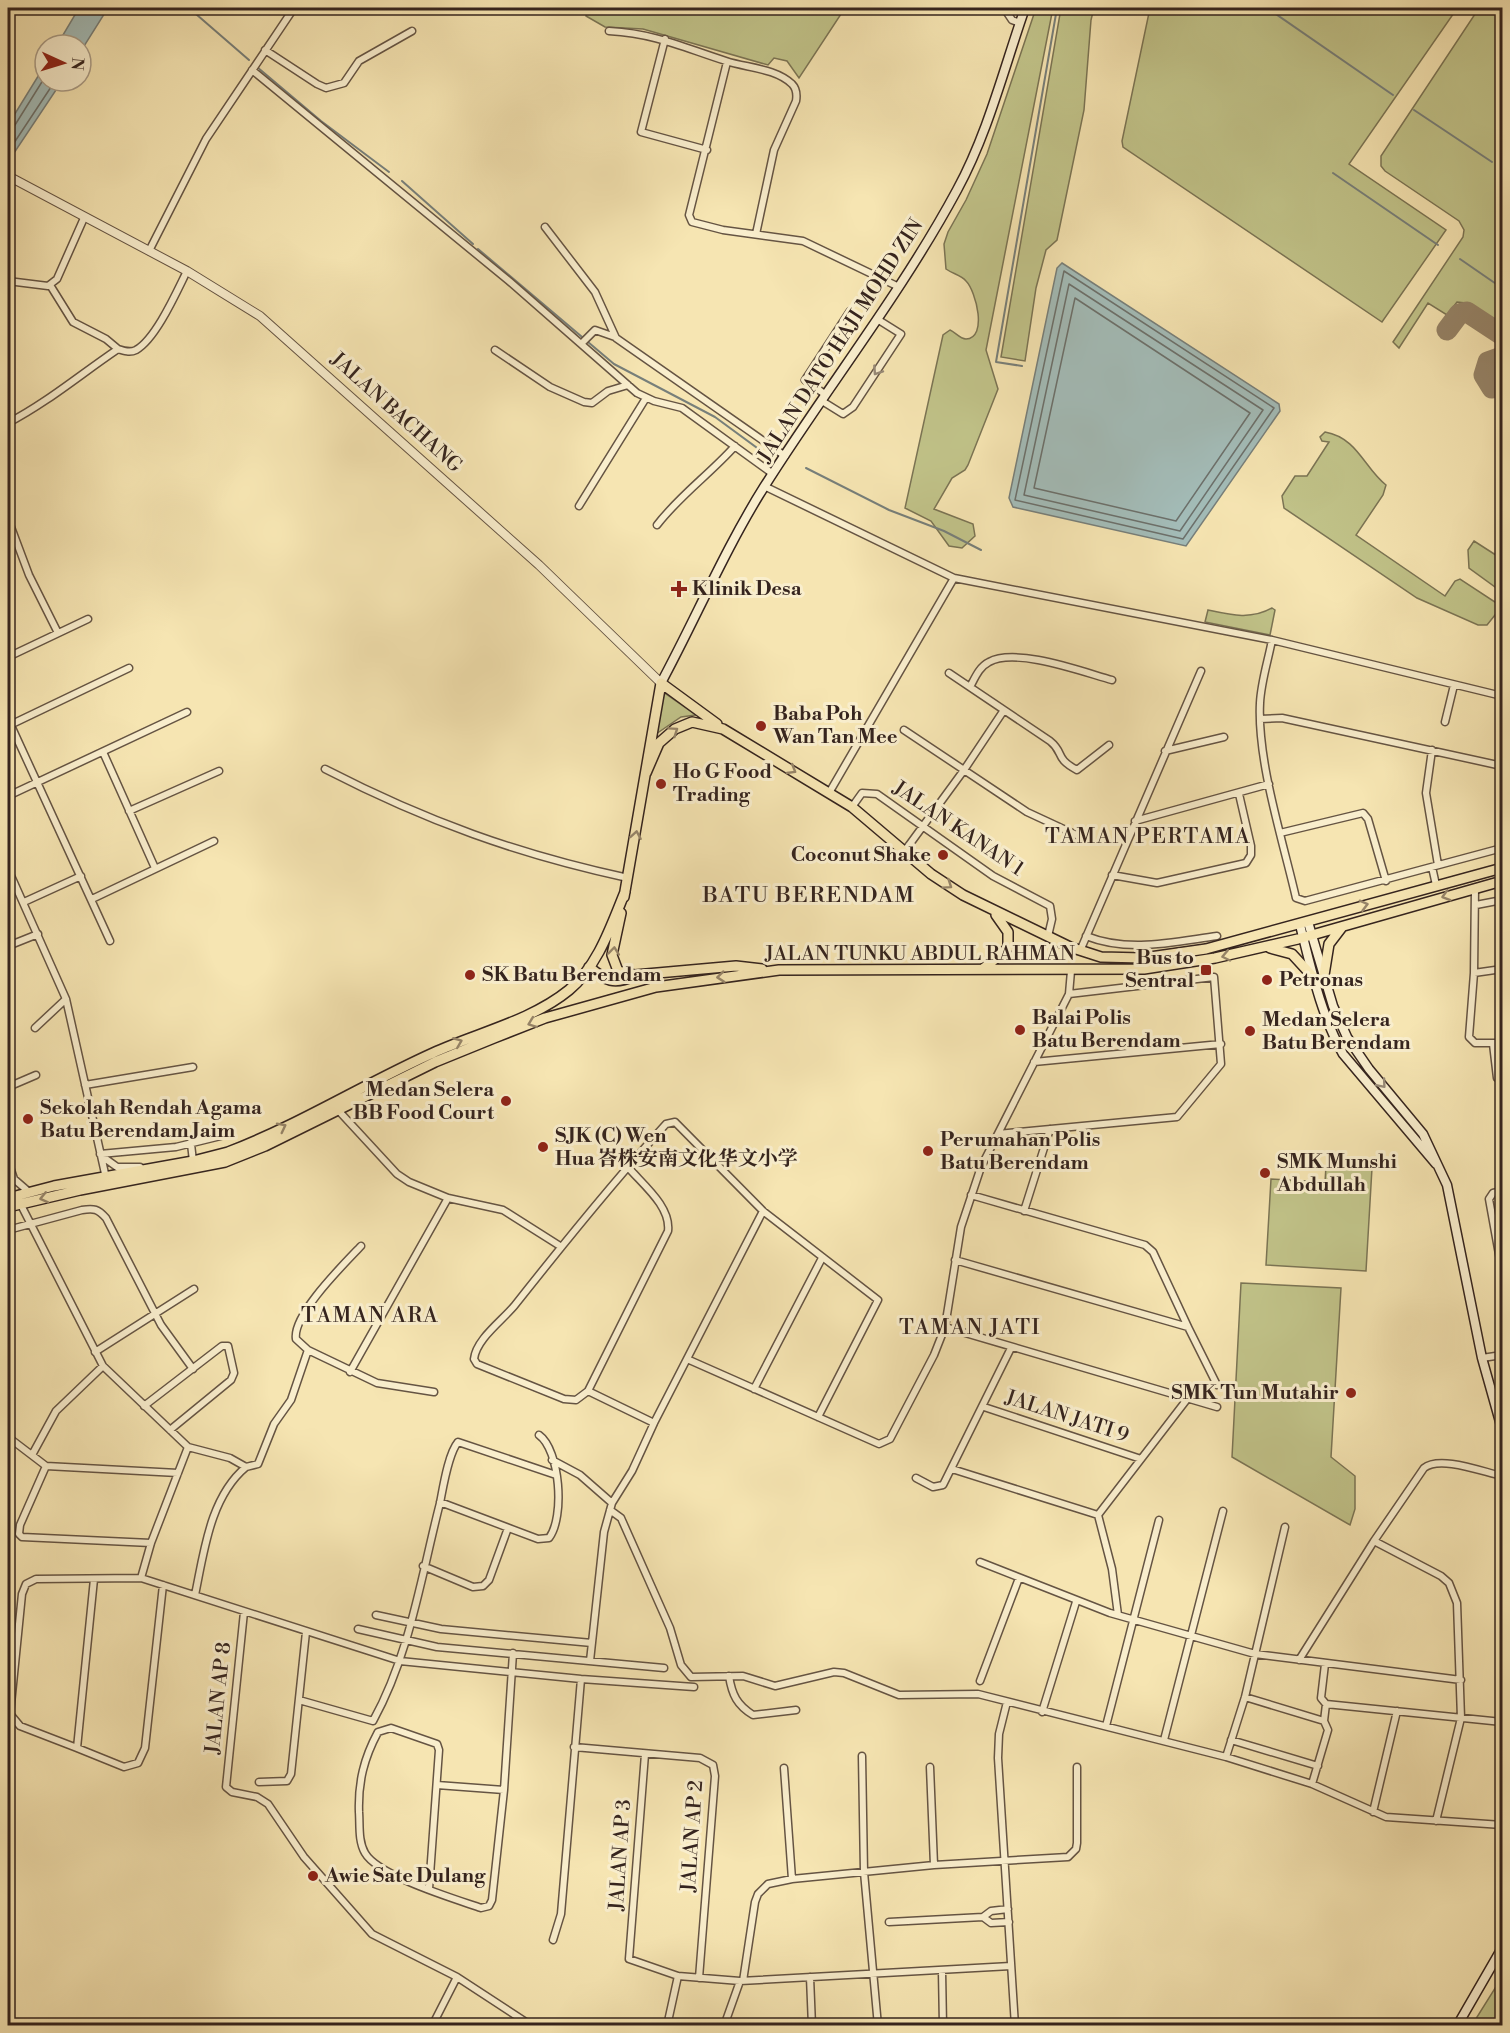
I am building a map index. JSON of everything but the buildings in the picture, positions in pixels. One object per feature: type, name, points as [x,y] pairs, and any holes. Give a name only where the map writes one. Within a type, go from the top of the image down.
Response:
[{"type":"main road","name":"JALAN DATO HAJI MOHD ZIN","points":[[661,683],[764,486],[899,287],[947,209],[971,162],[1025,8]]},
{"type":"main road","name":"JALAN BACHANG","points":[[661,683],[723,729]]},
{"type":"main road","points":[[661,683],[613,963],[618,971],[635,975],[736,966],[779,970]]},
{"type":"main road","points":[[646,773],[659,743],[675,729],[692,722],[723,729],[852,807],[904,852],[963,895],[1080,951],[1101,957],[1124,959],[1177,954],[1304,924],[1503,868]]},
{"type":"main road","name":"JALAN TUNKU ABDUL RAHMAN","points":[[8,1198],[28,1192],[225,1162],[265,1146],[435,1062],[555,1015],[656,987],[779,970],[1144,969],[1265,947],[1503,880]]},
{"type":"main road","name":"JALAN TUNKU ABDUL RAHMAN","points":[[8,1207],[244,1146],[433,1053],[552,1002],[570,989],[589,967],[625,892]]},
{"type":"main road","points":[[983,969],[1003,955],[1009,945],[1008,932],[993,911]]},
{"type":"main road","points":[[1304,924],[1320,977],[1330,1028],[1343,1054],[1440,1169],[1452,1201],[1482,1358],[1503,1429]]},
{"type":"main road","points":[[1320,977],[1329,944],[1344,925]]},
{"type":"main road","points":[[1265,947],[1292,954],[1320,977]]},
{"type":"main road","points":[[589,967],[610,982],[619,982],[635,975]]},
{"type":"main road","points":[[1457,2025],[1503,1948]]},
{"type":"street","points":[[149,251],[206,139],[294,8]]},
{"type":"street","points":[[1004,8],[1012,20],[1020,23]]},
{"type":"street","points":[[265,50],[317,84],[326,87],[335,86],[344,83],[359,61],[412,31]]},
{"type":"street","points":[[609,31],[641,33],[665,39],[727,62],[774,74],[793,85],[797,95],[774,150],[756,234]]},
{"type":"street","points":[[665,39],[641,132],[706,150]]},
{"type":"street","points":[[727,62],[689,219],[695,224],[803,241],[899,287]]},
{"type":"street","points":[[252,70],[582,342],[628,385],[646,398],[682,408],[773,474]]},
{"type":"street","name":"JALAN BACHANG","points":[[8,176],[237,300],[302,352],[539,565],[661,683]]},
{"type":"street","points":[[8,281],[50,285],[57,279],[63,268],[84,218]]},
{"type":"street","points":[[545,228],[594,292],[616,338]]},
{"type":"street","points":[[50,285],[73,322],[106,339],[118,349],[132,351],[146,340],[170,305],[187,271]]},
{"type":"street","points":[[850,311],[805,380],[843,414],[853,407],[901,334],[877,319]]},
{"type":"street","points":[[582,342],[591,331],[600,330],[616,338],[785,456]]},
{"type":"street","points":[[8,423],[60,393],[80,375],[118,349]]},
{"type":"street","points":[[495,350],[550,387],[584,402],[592,402],[608,391],[628,385]]},
{"type":"street","points":[[579,506],[646,398]]},
{"type":"street","points":[[657,525],[675,502],[711,473],[735,446]]},
{"type":"street","points":[[764,486],[954,578],[1272,640],[1454,686],[1503,696]]},
{"type":"street","points":[[8,519],[29,575],[58,633]]},
{"type":"street","points":[[830,793],[954,578]]},
{"type":"street","points":[[8,657],[88,619]]},
{"type":"street","points":[[1272,640],[1260,702],[1260,719],[1269,784],[1296,898],[1305,901],[1503,848]]},
{"type":"street","points":[[969,687],[983,666],[1001,658],[1062,666],[1112,680]]},
{"type":"street","points":[[110,941],[9,722],[129,668]]},
{"type":"street","points":[[1080,951],[1201,671]]},
{"type":"street","points":[[949,673],[1050,741],[1059,751],[1061,760],[1077,771],[1109,745]]},
{"type":"street","points":[[1445,722],[1454,686]]},
{"type":"street","points":[[904,852],[964,771],[1004,710]]},
{"type":"street","points":[[8,796],[187,712]]},
{"type":"street","points":[[1260,719],[1282,717],[1503,766]]},
{"type":"street","points":[[904,730],[1027,812],[1083,838]]},
{"type":"street","points":[[1165,751],[1224,737]]},
{"type":"street","points":[[1432,750],[1426,793],[1436,885]]},
{"type":"street","points":[[103,752],[155,868]]},
{"type":"street","points":[[325,769],[379,797],[479,838],[546,859],[628,878]]},
{"type":"street","points":[[129,811],[219,771]]},
{"type":"street","points":[[1135,820],[1239,794],[1269,784]]},
{"type":"street","name":"JALAN KANAN 1","points":[[852,807],[862,793],[873,792],[993,876],[1050,906],[1052,919],[1048,936]]},
{"type":"street","points":[[1112,875],[1157,883],[1246,862],[1251,855],[1251,846],[1239,794]]},
{"type":"street","points":[[1280,833],[1363,813],[1368,819],[1386,881]]},
{"type":"street","points":[[92,899],[214,841]]},
{"type":"street","points":[[8,869],[66,999],[107,1180]]},
{"type":"street","points":[[24,903],[81,876]]},
{"type":"street","points":[[1475,888],[1474,973],[1469,1037],[1475,1043],[1503,1042]]},
{"type":"street","points":[[1476,905],[1503,900]]},
{"type":"street","points":[[8,946],[38,934]]},
{"type":"street","points":[[1086,936],[1100,941],[1140,946],[1217,936]]},
{"type":"street","points":[[1474,973],[1503,969]]},
{"type":"street","points":[[687,1359],[879,1444],[890,1439],[934,1355],[945,1327],[955,1260],[971,1195],[998,1134],[1069,994],[1071,971]]},
{"type":"street","points":[[998,1134],[1177,1117],[1219,1068],[1222,1059],[1214,977],[1069,994]]},
{"type":"street","points":[[36,1028],[66,999]]},
{"type":"street","points":[[1034,1062],[1221,1044]]},
{"type":"street","points":[[1492,1044],[1497,1078]]},
{"type":"street","points":[[85,1085],[193,1067]]},
{"type":"street","points":[[8,1074],[10,1087],[36,1075]]},
{"type":"street","points":[[337,1109],[397,1174],[420,1188],[448,1198],[503,1210],[560,1246]]},
{"type":"street","points":[[627,1166],[664,1209],[669,1223],[668,1231],[588,1391],[576,1400],[564,1399],[481,1367],[474,1359],[476,1349],[514,1307],[560,1246],[627,1166],[666,1124],[675,1122],[762,1211],[878,1300],[818,1417]]},
{"type":"street","points":[[1024,1211],[1050,1130]]},
{"type":"street","points":[[100,1154],[191,1144],[229,1134]]},
{"type":"street","points":[[191,1144],[193,1161]]},
{"type":"street","points":[[100,1154],[117,1167],[161,1166]]},
{"type":"street","points":[[8,1161],[18,1184],[28,1192]]},
{"type":"street","points":[[8,1186],[10,1169]]},
{"type":"street","points":[[1503,1191],[1494,1193],[1490,1198],[1503,1271]]},
{"type":"street","points":[[971,1195],[1144,1245],[1153,1252],[1217,1385]]},
{"type":"street","points":[[8,1198],[18,1199],[21,1203],[30,1225],[103,1366],[188,1447],[230,1458],[246,1467]]},
{"type":"street","points":[[350,1372],[448,1198]]},
{"type":"street","points":[[8,1230],[82,1210],[92,1208],[100,1211],[106,1218],[155,1313],[193,1369]]},
{"type":"street","points":[[590,1661],[603,1539],[611,1507],[633,1471],[654,1423],[762,1211]]},
{"type":"street","points":[[361,1246],[306,1311],[296,1329],[296,1339],[308,1350],[377,1383],[434,1392]]},
{"type":"street","points":[[754,1389],[822,1258]]},
{"type":"street","points":[[955,1260],[1188,1327]]},
{"type":"street","points":[[95,1352],[194,1289]]},
{"type":"street","points":[[945,1327],[1217,1407]]},
{"type":"street","points":[[144,1406],[222,1346],[230,1348],[234,1373],[231,1380],[170,1430]]},
{"type":"street","points":[[916,1478],[938,1487],[952,1469],[1011,1348]]},
{"type":"street","points":[[195,1595],[213,1519],[233,1479],[246,1467],[258,1464],[262,1460],[274,1424],[291,1400],[308,1350]]},
{"type":"street","points":[[1482,1358],[1503,1354]]},
{"type":"street","points":[[32,1455],[60,1407],[103,1366]]},
{"type":"street","points":[[588,1391],[654,1423]]},
{"type":"street","points":[[1098,1515],[1188,1398]]},
{"type":"street","name":"JALAN JATI 9","points":[[984,1407],[1141,1459]]},
{"type":"street","points":[[440,1502],[538,1539],[549,1538],[558,1512],[556,1475],[546,1442],[539,1435]]},
{"type":"street","points":[[8,1437],[46,1466],[178,1473]]},
{"type":"street","points":[[299,1700],[372,1721],[389,1692],[400,1661],[423,1566],[458,1442],[556,1475]]},
{"type":"street","points":[[141,1578],[151,1544],[188,1447]]},
{"type":"street","points":[[552,1460],[580,1475],[621,1518],[670,1628],[686,1674],[691,1677],[753,1678],[775,1686],[834,1672],[844,1673],[899,1695],[969,1694],[1226,1757],[1312,1784],[1373,1812],[1399,1820],[1503,1825]]},
{"type":"street","points":[[1299,1660],[1374,1541],[1424,1468],[1431,1463],[1445,1462],[1503,1476]]},
{"type":"street","points":[[46,1466],[20,1525],[22,1537],[151,1544]]},
{"type":"street","points":[[952,1469],[1098,1515]]},
{"type":"street","points":[[1164,1740],[1222,1511]]},
{"type":"street","points":[[1098,1515],[1112,1569],[1118,1615]]},
{"type":"street","points":[[1106,1726],[1159,1520]]},
{"type":"street","points":[[1226,1757],[1245,1697],[1285,1527]]},
{"type":"street","points":[[423,1566],[473,1587],[483,1586],[489,1580],[508,1528]]},
{"type":"street","points":[[1374,1541],[1432,1570],[1449,1583],[1457,1603],[1461,1718],[1436,1821]]},
{"type":"street","points":[[980,1563],[1076,1602],[1255,1654],[1461,1680]]},
{"type":"street","points":[[163,1585],[142,1756],[138,1763],[124,1767],[20,1726],[9,1714],[22,1594],[26,1584],[42,1578],[141,1578],[195,1595],[306,1632],[400,1661],[581,1679],[694,1687]]},
{"type":"street","points":[[980,1681],[1018,1578]]},
{"type":"street","points":[[77,1748],[94,1579]]},
{"type":"street","points":[[1042,1712],[1076,1602]]},
{"type":"street","name":"JALAN AP 8","points":[[244,1612],[226,1787],[232,1792],[257,1797],[268,1804],[304,1857],[372,1934],[457,1977]]},
{"type":"street","points":[[376,1615],[410,1624],[592,1643]]},
{"type":"street","points":[[358,1629],[406,1641],[664,1668]]},
{"type":"street","points":[[259,1782],[283,1783],[290,1778],[306,1632]]},
{"type":"street","points":[[429,1889],[440,1750],[438,1744],[392,1728],[378,1732],[365,1758],[358,1792],[361,1845],[366,1854],[381,1869],[429,1889],[481,1908],[491,1904],[504,1790],[513,1653]]},
{"type":"street","points":[[1325,1664],[1321,1698],[1326,1704],[1503,1722]]},
{"type":"street","points":[[729,1676],[731,1691],[740,1707],[753,1715],[796,1710]]},
{"type":"street","points":[[553,1940],[561,1914],[581,1679]]},
{"type":"street","points":[[1245,1697],[1324,1721]]},
{"type":"street","points":[[1006,1702],[998,1746],[1015,2025]]},
{"type":"street","points":[[1312,1784],[1328,1730],[1324,1721],[1326,1704]]},
{"type":"street","points":[[1373,1812],[1397,1711]]},
{"type":"street","points":[[1231,1740],[1318,1766]]},
{"type":"street","name":"JALAN AP 2","points":[[574,1747],[705,1759],[714,1770],[699,1978]]},
{"type":"street","name":"JALAN AP 3","points":[[645,1754],[629,1959],[678,1976]]},
{"type":"street","points":[[862,1756],[864,1872],[878,2025]]},
{"type":"street","points":[[930,1767],[934,1865]]},
{"type":"street","points":[[724,2025],[742,1981],[758,1894],[768,1884],[792,1879],[934,1865],[1068,1857],[1077,1843],[1077,1767]]},
{"type":"street","points":[[784,1768],[792,1879]]},
{"type":"street","points":[[436,1785],[504,1790]]},
{"type":"street","points":[[889,1922],[983,1917],[991,1911],[1008,1909]]},
{"type":"street","points":[[983,1917],[991,1923],[1009,1922]]},
{"type":"street","points":[[667,2025],[678,1976],[742,1981],[1011,1966]]},
{"type":"street","points":[[942,1971],[943,2025]]},
{"type":"street","points":[[432,2025],[457,1977],[532,2025]]},
{"type":"street","points":[[810,1977],[812,2025]]},
{"type":"green space","points":[[587,8],[845,8],[799,78],[787,61],[774,58],[768,65],[643,29],[605,27],[586,16]]},
{"type":"green space","points":[[1036,8],[1053,8],[986,350],[998,389],[968,465],[965,470],[952,478],[934,509],[973,524],[975,536],[962,548],[949,546],[931,521],[905,508],[943,335],[950,330],[966,339],[973,337],[977,331],[978,313],[970,286],[962,277],[946,269],[944,244],[987,154]]},
{"type":"green space","points":[[1061,8],[1094,8],[1091,20],[1084,110],[1057,240],[1046,250],[1036,288],[1025,361],[1001,357]]},
{"type":"green space","points":[[1150,8],[1456,10],[1349,164],[1446,230],[1382,322],[1123,147],[1122,141]]},
{"type":"green space","points":[[1479,8],[1502,8],[1502,326],[1466,303],[1457,302],[1447,315],[1428,303],[1399,348],[1393,342],[1463,237],[1464,230],[1459,221],[1385,171],[1381,166],[1381,156]]},
{"type":"green space","points":[[1325,432],[1345,440],[1386,485],[1383,495],[1356,535],[1445,596],[1455,581],[1460,579],[1498,604],[1499,610],[1487,625],[1478,625],[1417,598],[1284,508],[1282,496],[1295,476],[1307,476],[1329,442],[1322,441],[1320,437]]},
{"type":"green space","points":[[1474,541],[1502,559],[1502,592],[1469,568],[1468,550]]},
{"type":"green space","points":[[1272,608],[1275,610],[1270,635],[1205,622],[1208,610],[1233,615],[1249,615]]},
{"type":"green space","points":[[663,692],[696,715],[681,717],[656,734]]},
{"type":"green space","points":[[1326,1166],[1372,1168],[1366,1271],[1266,1265],[1271,1179],[1325,1182]]},
{"type":"green space","points":[[1241,1283],[1341,1288],[1331,1457],[1355,1476],[1355,1509],[1350,1525],[1232,1457]]},
{"type":"green space","points":[[1502,1977],[1502,2025],[1472,2025]]},
{"type":"water","points":[[79,8],[108,8],[92,33],[64,33]]},
{"type":"water","points":[[33,84],[33,93],[54,93],[8,162],[8,125]]},
{"type":"water","points":[[1062,263],[1279,404],[1280,411],[1186,546],[1013,507],[1009,498],[1057,268]]},
{"type":"waterway","points":[[189,8],[249,60]]},
{"type":"waterway","points":[[1022,366],[996,362],[1057,8]]},
{"type":"waterway","points":[[1267,8],[1393,95]]},
{"type":"waterway","points":[[257,67],[321,121],[389,172]]},
{"type":"waterway","points":[[1414,110],[1492,162]]},
{"type":"waterway","points":[[1333,173],[1438,245]]},
{"type":"waterway","points":[[402,181],[473,244]]},
{"type":"waterway","points":[[478,249],[614,364],[715,417],[768,456]]},
{"type":"waterway","points":[[1460,259],[1502,288]]},
{"type":"waterway","points":[[806,468],[889,510],[944,531],[981,550]]},
{"type":"taxiway","points":[[1447,330],[1459,314],[1467,312],[1502,335]]},
{"type":"taxiway","points":[[1502,357],[1488,362],[1484,375],[1492,388],[1502,386]]},
{"type":"place","name":"Klinik Desa","points":[[679,589]]},
{"type":"place","name":"Baba Poh Wan Tan Mee","points":[[761,726]]},
{"type":"place","name":"Ho G Food Trading","points":[[661,784]]},
{"type":"place","name":"Coconut Shake","points":[[943,855]]},
{"type":"place","name":"Bus to Sentral","points":[[1206,970]]},
{"type":"place","name":"SK Batu Berendam","points":[[470,975]]},
{"type":"place","name":"Petronas","points":[[1267,980]]},
{"type":"place","name":"Balai Polis Batu Berendam","points":[[1020,1030]]},
{"type":"place","name":"Medan Selera Batu Berendam","points":[[1250,1031]]},
{"type":"place","name":"Medan Selera BB Food Court","points":[[506,1101]]},
{"type":"place","name":"Sekolah Rendah Agama Batu Berendam Jaim","points":[[28,1119]]},
{"type":"place","name":"SJK (C) Wen Hua 峇株安南文化华文小学","points":[[543,1147]]},
{"type":"place","name":"Perumahan Polis Batu Berendam","points":[[928,1151]]},
{"type":"place","name":"SMK Munshi Abdullah","points":[[1265,1173]]},
{"type":"place","name":"SMK Tun Mutahir","points":[[1351,1393]]},
{"type":"place","name":"Awie Sate Dulang","points":[[313,1876]]},
{"type":"district","name":"TAMAN PERTAMA","points":[[1148,837]]},
{"type":"district","name":"BATU BERENDAM","points":[[809,895]]},
{"type":"district","name":"TAMAN ARA","points":[[370,1316]]},
{"type":"district","name":"TAMAN JATI","points":[[970,1328]]}]
